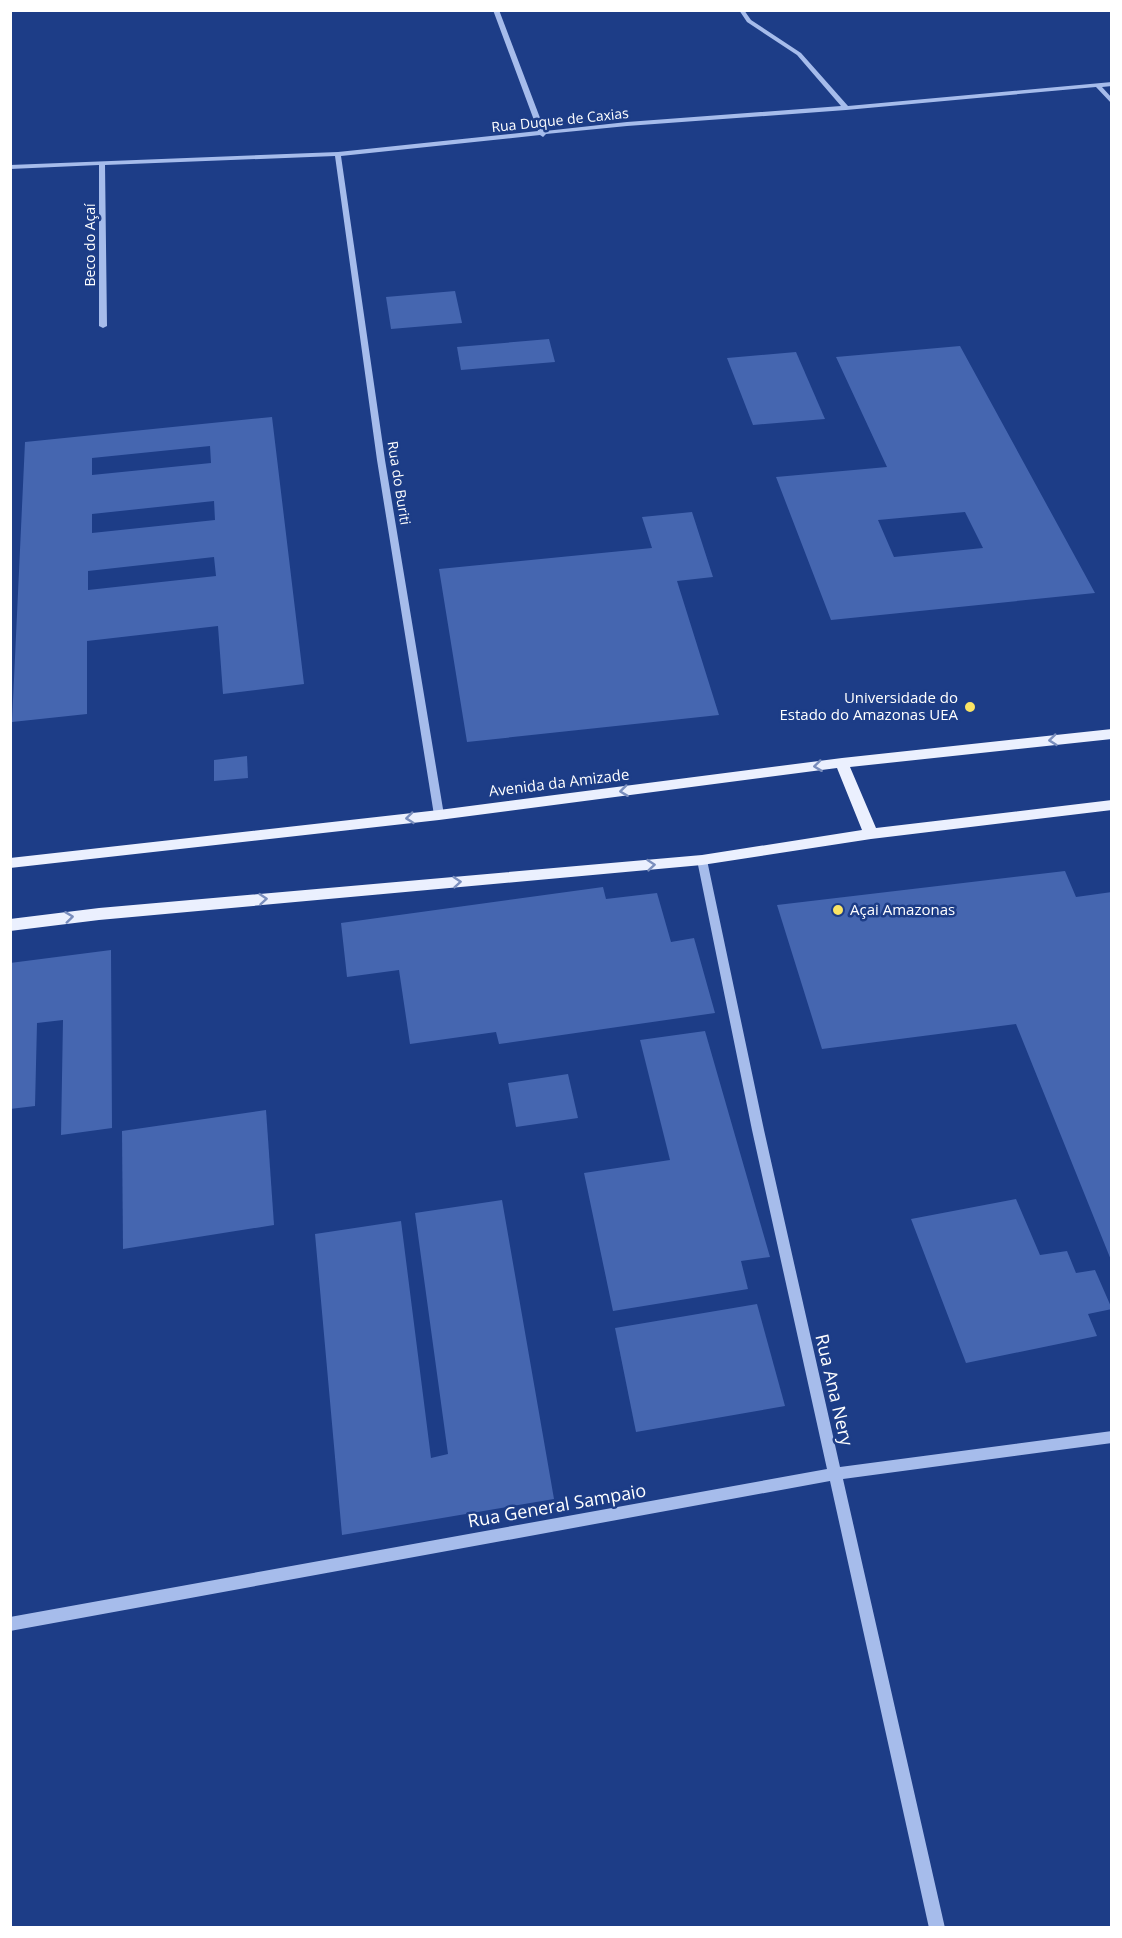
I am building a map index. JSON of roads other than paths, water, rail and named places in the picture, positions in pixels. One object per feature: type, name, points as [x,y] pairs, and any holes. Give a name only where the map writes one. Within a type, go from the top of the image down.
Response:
[{"type":"main road","name":"Avenida da Amizade","points":[[10,863],[439,815],[842,763],[1112,734]]},
{"type":"main road","points":[[842,763],[871,834]]},
{"type":"main road","points":[[10,925],[99,914],[702,860],[871,834],[1112,805]]},
{"type":"street","points":[[496,10],[543,135]]},
{"type":"street","points":[[741,10],[749,21],[799,54],[846,108]]},
{"type":"street","name":"Rua Duque de Caxias","points":[[10,167],[338,154],[543,135],[627,124],[846,108],[1112,84]]},
{"type":"street","points":[[1096,85],[1112,102]]},
{"type":"street","name":"Rua do Buriti","points":[[338,154],[381,460],[439,815]]},
{"type":"street","name":"Beco do Açaí","points":[[102,165],[103,326]]},
{"type":"street","name":"Rua Ana Nery","points":[[702,860],[758,1130],[937,1928]]},
{"type":"street","name":"Rua General Sampaio","points":[[10,1624],[834,1474],[1112,1437]]},
{"type":"place","name":"Universidade do Estado do Amazonas UEA","points":[[970,707]]},
{"type":"place","name":"Açai Amazonas","points":[[838,910]]}]
